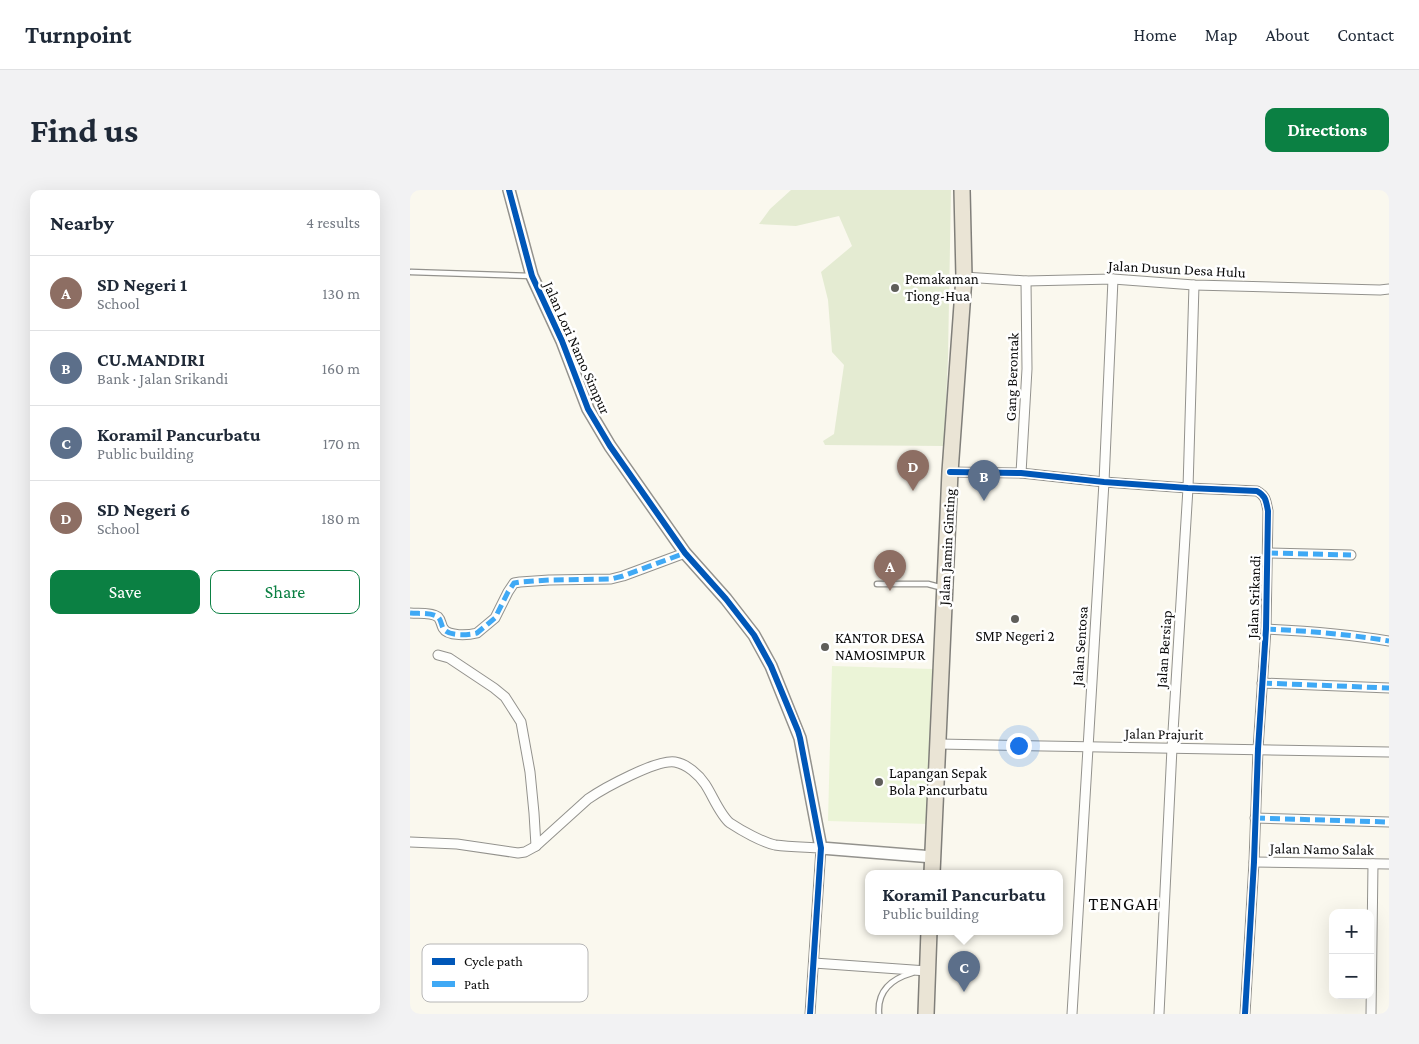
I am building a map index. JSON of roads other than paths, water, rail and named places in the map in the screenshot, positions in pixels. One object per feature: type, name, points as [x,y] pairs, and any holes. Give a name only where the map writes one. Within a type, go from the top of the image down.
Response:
[{"type":"highway","name":"Jalan Jamin Ginting","points":[[932,870],[950,472],[964,277],[962,190]]},
{"type":"highway","points":[[926,1014],[924,970],[928,935]]},
{"type":"street","name":"Jalan Lori Namo Simpur","points":[[509,190],[532,276],[562,341],[588,409],[610,446],[685,553],[754,634],[771,666],[800,738],[821,848]]},
{"type":"street","name":"Jalan Dusun Desa Hulu","points":[[964,277],[1026,282],[1113,280],[1194,285],[1389,289]]},
{"type":"street","name":"Jalan Sentosa","points":[[1072,1014],[1104,482],[1113,280]]},
{"type":"street","name":"Gang Berontak","points":[[1021,473],[1027,369],[1026,282]]},
{"type":"street","name":"Jalan Bersiap","points":[[1159,1014],[1172,748],[1188,488],[1194,285]]},
{"type":"street","name":"Jalan Srikandi","points":[[950,472],[1021,473],[1104,482],[1263,494],[1268,511],[1266,629],[1245,1014]]},
{"type":"street","points":[[410,613],[427,614],[437,617],[442,628],[448,632],[474,634],[492,621],[512,585],[517,582],[623,576],[685,553]]},
{"type":"street","points":[[1268,553],[1351,555]]},
{"type":"street","points":[[1266,629],[1361,636],[1389,641]]},
{"type":"street","points":[[438,655],[449,658],[494,688],[505,698],[521,722],[530,772],[536,846]]},
{"type":"street","points":[[1262,683],[1389,688]]},
{"type":"street","name":"Jalan Prajurit","points":[[938,744],[1389,752]]},
{"type":"street","points":[[410,842],[457,844],[522,853],[536,846],[596,794],[622,780],[667,762],[676,762],[684,765],[701,778],[726,819],[765,842],[775,845],[933,858]]},
{"type":"street","points":[[1255,818],[1389,822]]},
{"type":"street","points":[[810,1014],[821,848]]},
{"type":"street","name":"Jalan Namo Salak","points":[[1254,862],[1389,864]]},
{"type":"street","points":[[1371,1014],[1373,864]]},
{"type":"street","points":[[814,963],[924,970]]},
{"type":"lane","points":[[411,272],[532,276]]},
{"type":"lane","points":[[877,584],[928,584],[945,588]]},
{"type":"lane","points":[[879,1014],[881,995],[893,981],[898,977],[924,970]]},
{"type":"place","name":"Pemakaman Tiong-Hua","points":[[895,288]]},
{"type":"place","name":"SD Negeri 6","points":[[913,491]]},
{"type":"place","name":"CU.MANDIRI","points":[[984,501]]},
{"type":"place","name":"SD Negeri 1","points":[[890,591]]},
{"type":"place","name":"SMP Negeri 2","points":[[1015,619]]},
{"type":"place","name":"KANTOR DESA NAMOSIMPUR","points":[[825,647]]},
{"type":"place","name":"Lapangan Sepak Bola Pancurbatu","points":[[879,782]]},
{"type":"place","name":"Koramil Pancurbatu","points":[[964,992]]},
{"type":"district","name":"TENGAH","points":[[1124,904]]}]
